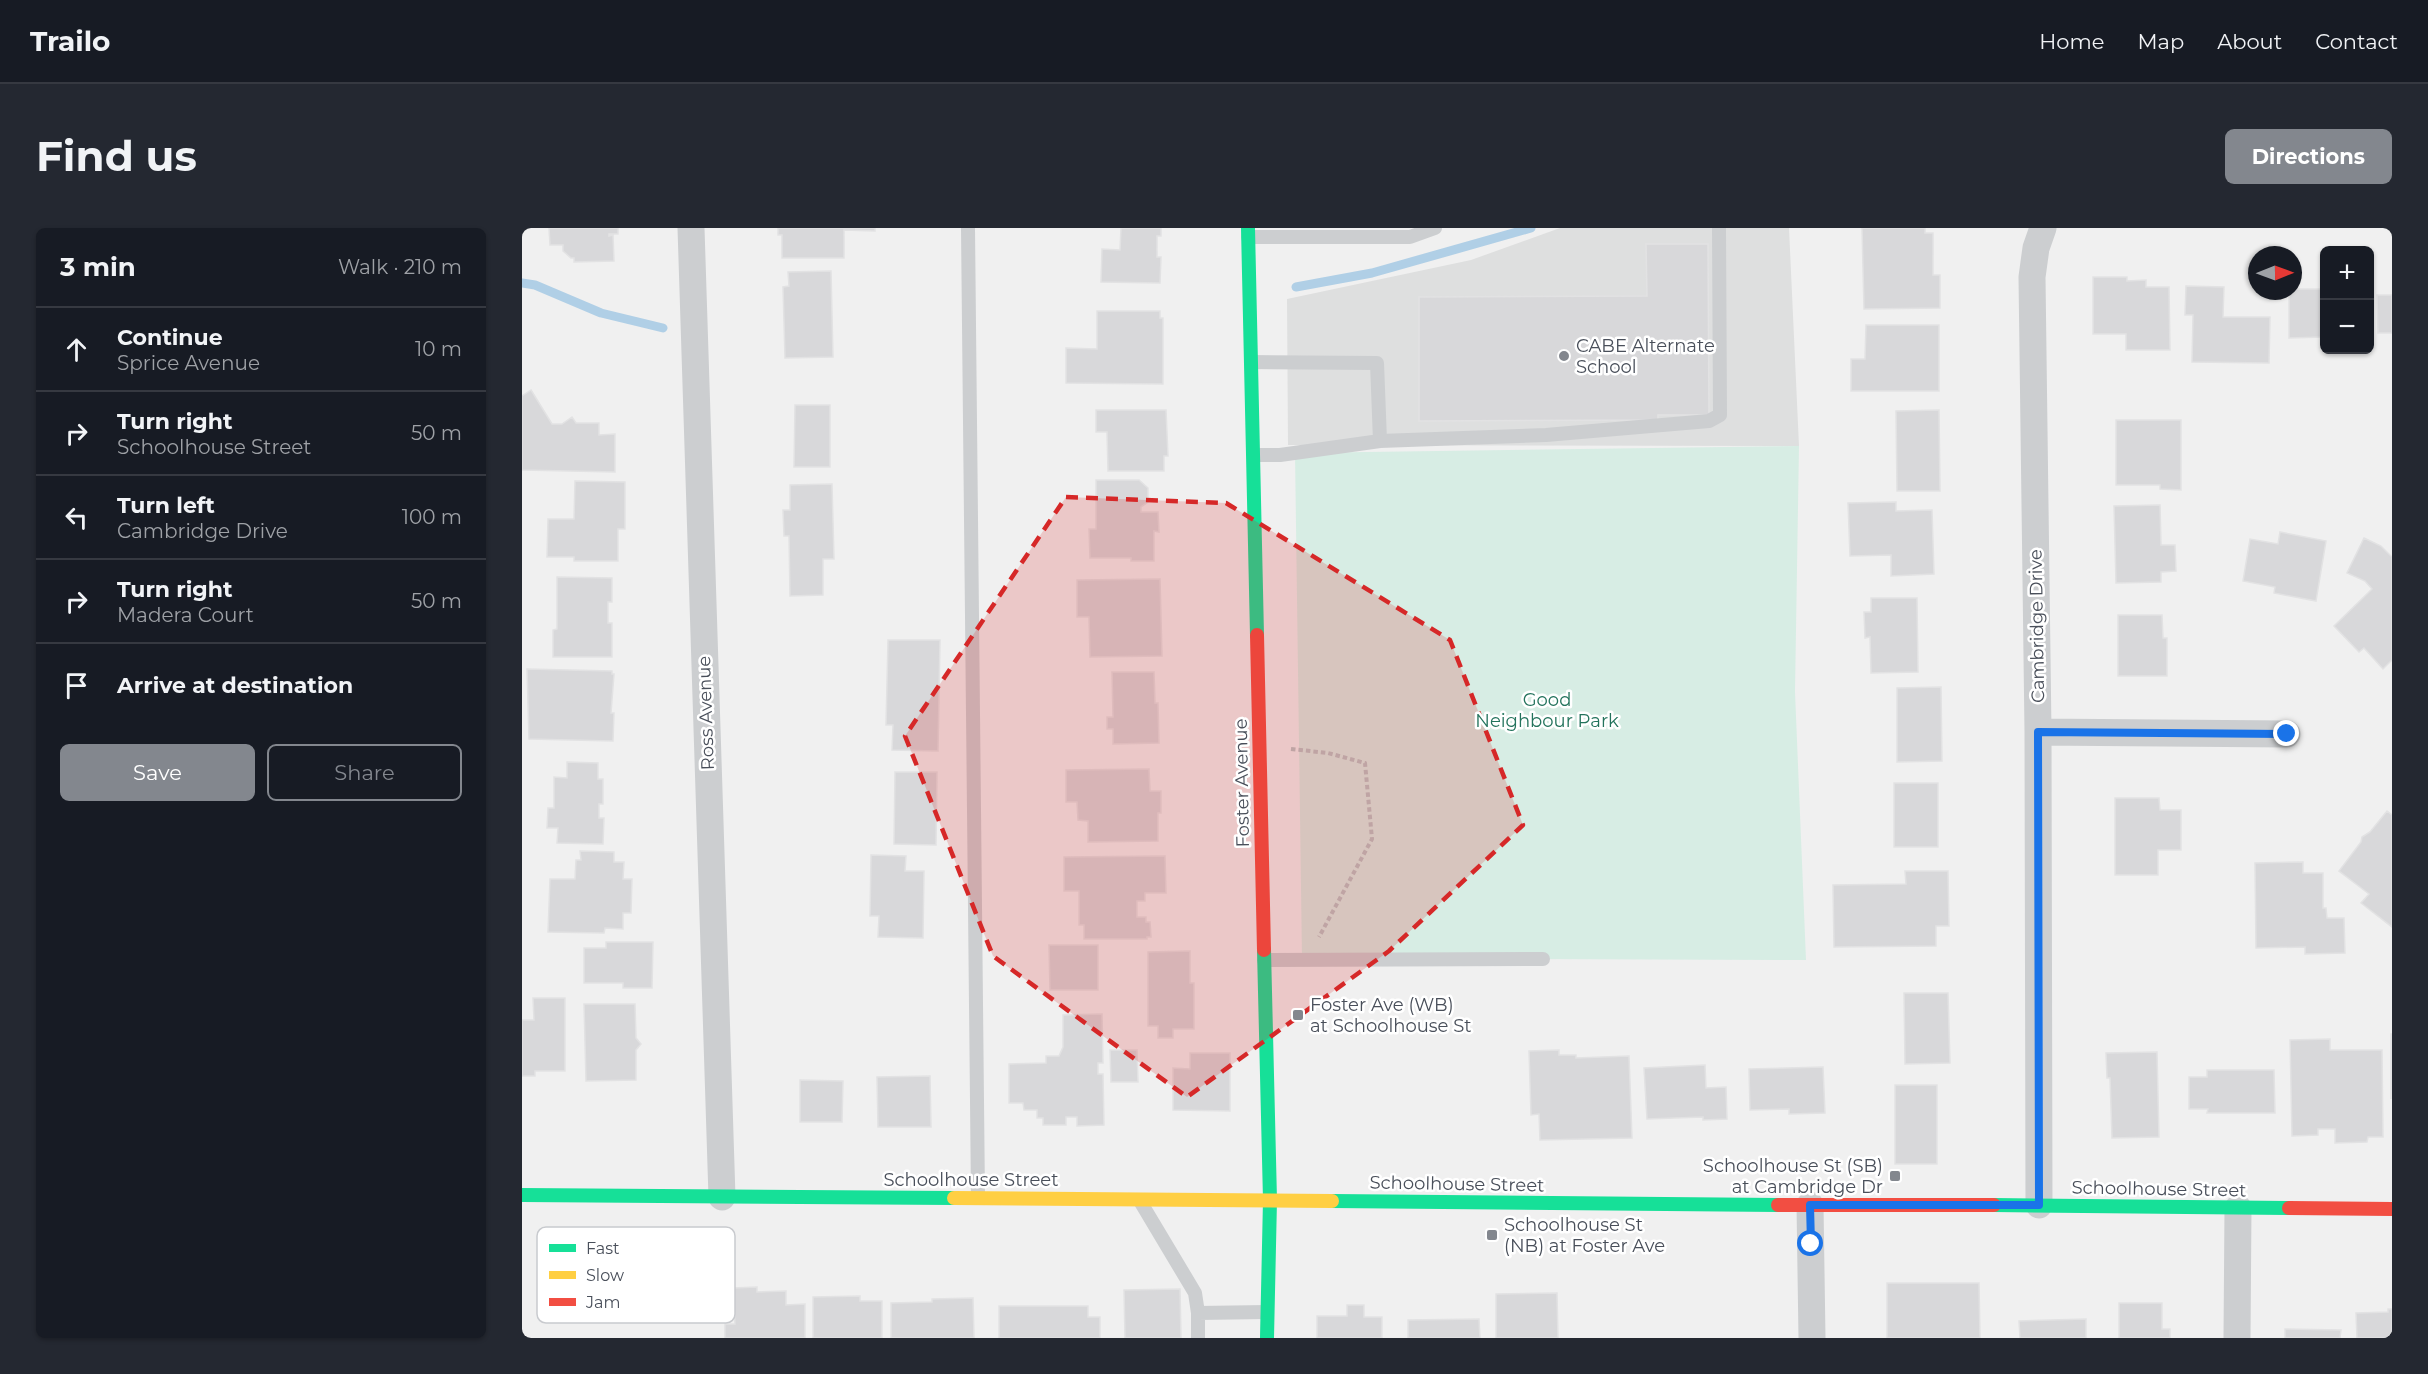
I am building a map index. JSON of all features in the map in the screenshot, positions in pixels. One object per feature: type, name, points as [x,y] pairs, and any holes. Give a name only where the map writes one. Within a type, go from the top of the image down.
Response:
[{"type":"street","name":"Ross Avenue","points":[[691,228],[722,1197]]},
{"type":"street","name":"Cambridge Drive","points":[[2039,1205],[2038,732],[2032,278],[2036,248],[2043,228]]},
{"type":"street","name":"Foster Avenue","points":[[1248,233],[1270,1200],[1266,1338]]},
{"type":"street","points":[[2038,732],[2287,734]]},
{"type":"street","name":"Schoolhouse Street","points":[[522,1195],[2392,1209]]},
{"type":"street","points":[[1810,1205],[1812,1338]]},
{"type":"street","points":[[2237,1338],[2238,1208]]},
{"type":"lane","points":[[968,228],[978,1198]]},
{"type":"lane","points":[[1248,233],[1410,237],[1435,228]]},
{"type":"lane","points":[[1254,455],[1280,455],[1380,441],[1546,435],[1709,421],[1720,415],[1719,228]]},
{"type":"lane","points":[[1251,362],[1377,363],[1380,441]]},
{"type":"lane","points":[[1264,960],[1543,959]]},
{"type":"lane","points":[[1139,1199],[1195,1293],[1198,1338]]},
{"type":"lane","points":[[1198,1313],[1267,1312]]},
{"type":"path","points":[[1286,748],[1328,753],[1365,763],[1372,839],[1314,948],[1296,961]]},
{"type":"highlighted area","points":[[1066,497],[1226,503],[1450,640],[1523,825],[1389,951],[1187,1097],[993,956],[905,736]]},
{"type":"shaded area","points":[[1560,228],[1789,228],[1799,446],[1288,445],[1287,299],[1471,260]]},
{"type":"green space","name":"Good Neighbour Park","points":[[1799,446],[1795,692],[1806,960],[1302,958],[1295,453]]},
{"type":"building","points":[[549,228],[618,228],[618,234],[609,234],[609,236],[613,235],[614,261],[574,262],[574,258],[563,251],[563,245],[550,245]]},
{"type":"building","points":[[778,228],[875,228],[875,231],[844,230],[844,258],[782,258],[782,235],[778,235]]},
{"type":"building","points":[[1121,228],[1161,228],[1161,236],[1157,236],[1157,257],[1161,257],[1160,283],[1101,282],[1102,249],[1120,250]]},
{"type":"building","points":[[1862,228],[1925,228],[1925,233],[1933,233],[1933,275],[1940,275],[1940,308],[1864,309]]},
{"type":"building","name":"CABE Alternate School","points":[[1646,244],[1708,244],[1709,415],[1658,415],[1658,420],[1419,421],[1419,297],[1647,296]]},
{"type":"building","points":[[831,271],[833,357],[785,358],[783,287],[789,286],[788,272]]},
{"type":"building","points":[[2093,277],[2127,277],[2127,281],[2146,280],[2146,287],[2169,287],[2170,350],[2126,350],[2126,334],[2093,334]]},
{"type":"building","points":[[2186,286],[2224,287],[2223,317],[2270,317],[2269,363],[2192,362],[2193,315],[2185,315]]},
{"type":"building","points":[[2302,289],[2320,289],[2320,337],[2289,338],[2289,300],[2302,300]]},
{"type":"building","points":[[2377,295],[2392,295],[2392,333],[2378,333]]},
{"type":"building","points":[[1097,311],[1160,311],[1160,318],[1163,318],[1163,384],[1066,383],[1066,348],[1097,349]]},
{"type":"building","points":[[1866,325],[1939,325],[1939,391],[1851,391],[1851,359],[1865,359]]},
{"type":"building","points":[[531,390],[552,424],[562,424],[572,417],[576,423],[599,423],[599,435],[615,434],[615,472],[522,470],[522,396]]},
{"type":"building","points":[[795,405],[830,405],[830,467],[794,467]]},
{"type":"building","points":[[1096,410],[1166,410],[1168,456],[1164,456],[1164,471],[1108,471],[1107,432],[1096,432]]},
{"type":"building","points":[[1939,410],[1940,491],[1897,491],[1896,411]]},
{"type":"building","points":[[2116,420],[2181,420],[2181,490],[2160,489],[2160,485],[2116,485]]},
{"type":"building","points":[[1096,480],[1139,480],[1148,488],[1148,502],[1141,507],[1141,512],[1158,512],[1159,532],[1154,531],[1154,561],[1131,561],[1131,558],[1090,558],[1089,529],[1096,529]]},
{"type":"building","points":[[575,481],[625,482],[625,529],[618,529],[618,561],[574,561],[574,557],[547,557],[548,519],[574,519]]},
{"type":"building","points":[[832,484],[834,559],[823,559],[823,595],[790,596],[789,536],[784,536],[783,510],[790,510],[790,485]]},
{"type":"building","points":[[1896,502],[1896,511],[1932,510],[1934,574],[1891,576],[1891,555],[1850,556],[1848,503]]},
{"type":"building","points":[[2160,505],[2161,545],[2175,545],[2176,571],[2161,572],[2161,582],[2116,583],[2114,506]]},
{"type":"building","points":[[2280,532],[2326,541],[2316,601],[2274,593],[2275,587],[2243,581],[2250,539],[2278,544]]},
{"type":"building","points":[[2364,538],[2381,546],[2392,557],[2392,660],[2383,669],[2364,648],[2359,652],[2334,626],[2372,589],[2365,581],[2347,573]]},
{"type":"building","points":[[557,577],[612,578],[612,602],[608,602],[608,623],[612,623],[612,657],[553,657],[553,630],[557,629]]},
{"type":"building","points":[[1160,579],[1162,656],[1090,657],[1089,617],[1077,617],[1077,580]]},
{"type":"building","points":[[1871,598],[1917,598],[1918,672],[1871,673],[1870,637],[1865,638],[1864,612],[1871,612]]},
{"type":"building","points":[[2118,615],[2162,615],[2163,638],[2167,638],[2167,676],[2118,676]]},
{"type":"building","points":[[888,640],[940,640],[938,751],[892,750],[893,725],[886,725]]},
{"type":"building","points":[[527,669],[612,671],[614,674],[611,713],[614,713],[613,741],[529,739]]},
{"type":"building","points":[[1112,672],[1154,672],[1155,703],[1158,703],[1159,743],[1113,744],[1113,729],[1107,729],[1107,717],[1113,717]]},
{"type":"building","points":[[1941,687],[1942,761],[1897,762],[1897,688]]},
{"type":"building","points":[[567,762],[598,763],[598,779],[603,779],[603,804],[599,804],[599,818],[604,818],[603,844],[557,843],[558,828],[547,828],[548,808],[554,808],[554,777],[567,778]]},
{"type":"building","points":[[1149,769],[1150,791],[1161,791],[1158,841],[1088,842],[1088,821],[1078,820],[1077,802],[1066,802],[1066,770]]},
{"type":"building","points":[[895,772],[937,772],[936,845],[894,844]]},
{"type":"building","points":[[1894,783],[1938,783],[1938,847],[1894,847]]},
{"type":"building","points":[[2115,798],[2159,798],[2160,810],[2181,810],[2181,850],[2158,850],[2158,875],[2115,875]]},
{"type":"building","points":[[2387,811],[2392,815],[2392,927],[2361,903],[2369,894],[2339,871],[2361,842],[2362,837],[2370,832]]},
{"type":"building","points":[[580,851],[614,852],[614,862],[624,862],[623,879],[632,879],[631,913],[623,913],[623,929],[605,928],[604,933],[548,932],[550,879],[575,879],[576,860],[581,860]]},
{"type":"building","points":[[871,855],[906,856],[905,871],[924,871],[923,938],[878,937],[879,916],[870,916]]},
{"type":"building","points":[[1165,856],[1166,893],[1145,893],[1145,901],[1137,901],[1137,917],[1146,917],[1146,922],[1150,922],[1151,937],[1147,939],[1084,939],[1084,925],[1079,925],[1079,891],[1064,891],[1064,857]]},
{"type":"building","points":[[2303,862],[2303,873],[2323,873],[2323,908],[2326,908],[2327,918],[2344,918],[2345,953],[2305,954],[2305,947],[2256,948],[2255,863]]},
{"type":"building","points":[[1905,871],[1948,871],[1949,926],[1936,926],[1936,946],[1834,947],[1833,885],[1906,884]]},
{"type":"building","points":[[606,942],[653,942],[652,988],[623,988],[623,983],[584,983],[584,948],[606,948]]},
{"type":"building","points":[[1049,945],[1098,945],[1098,990],[1050,990]]},
{"type":"building","points":[[1190,951],[1190,983],[1194,983],[1194,1029],[1173,1029],[1173,1038],[1158,1038],[1158,1026],[1148,1026],[1148,952]]},
{"type":"building","points":[[1904,993],[1948,993],[1950,1063],[1905,1064]]},
{"type":"building","points":[[533,998],[565,998],[565,1071],[535,1071],[535,1076],[522,1076],[522,1020],[534,1020]]},
{"type":"building","points":[[584,1004],[635,1004],[636,1038],[641,1044],[636,1050],[636,1080],[586,1081]]},
{"type":"building","points":[[1102,1014],[1103,1063],[1098,1063],[1098,1074],[1103,1074],[1104,1125],[1077,1126],[1077,1117],[1066,1117],[1066,1125],[1043,1125],[1043,1118],[1037,1118],[1037,1110],[1024,1110],[1023,1103],[1009,1103],[1009,1064],[1046,1063],[1046,1056],[1059,1056],[1063,1047],[1063,1015]]},
{"type":"building","points":[[2391,1034],[2392,1034],[2391,1099]]},
{"type":"building","points":[[2330,1039],[2330,1050],[2382,1050],[2383,1137],[2368,1137],[2367,1142],[2335,1143],[2335,1129],[2318,1129],[2318,1135],[2292,1136],[2290,1040]]},
{"type":"building","points":[[1110,1050],[1137,1050],[1138,1082],[1111,1082]]},
{"type":"building","points":[[1559,1050],[1559,1055],[1576,1055],[1576,1058],[1629,1056],[1632,1138],[1540,1140],[1539,1114],[1531,1115],[1529,1051]]},
{"type":"building","points":[[2157,1052],[2159,1137],[2112,1138],[2110,1078],[2107,1078],[2106,1053]]},
{"type":"building","points":[[1190,1053],[1230,1053],[1230,1111],[1173,1110],[1173,1068],[1190,1069]]},
{"type":"building","points":[[1705,1065],[1706,1088],[1726,1087],[1727,1119],[1703,1120],[1703,1117],[1647,1119],[1644,1068]]},
{"type":"building","points":[[1823,1067],[1825,1113],[1789,1114],[1789,1109],[1750,1110],[1749,1069]]},
{"type":"building","points":[[2207,1070],[2274,1070],[2275,1113],[2207,1113],[2208,1109],[2189,1109],[2189,1077],[2207,1077]]},
{"type":"building","points":[[930,1076],[931,1127],[878,1127],[877,1077]]},
{"type":"building","points":[[800,1080],[843,1081],[842,1122],[800,1122]]},
{"type":"building","points":[[1895,1085],[1937,1085],[1937,1164],[1895,1164]]},
{"type":"building","points":[[1887,1283],[1979,1283],[1980,1338],[1887,1338]]},
{"type":"building","points":[[757,1287],[757,1292],[786,1291],[786,1305],[805,1304],[805,1338],[725,1338],[725,1324],[735,1324],[735,1288]]},
{"type":"building","points":[[1180,1289],[1181,1338],[1125,1338],[1124,1290]]},
{"type":"building","points":[[1557,1293],[1558,1338],[1496,1338],[1496,1294]]},
{"type":"building","points":[[860,1296],[860,1301],[882,1301],[882,1338],[813,1338],[813,1297]]},
{"type":"building","points":[[973,1298],[974,1338],[891,1338],[891,1303]]},
{"type":"building","points":[[2119,1303],[2162,1303],[2162,1329],[2170,1329],[2170,1338],[2119,1338]]},
{"type":"building","points":[[1347,1305],[1364,1305],[1364,1317],[1382,1317],[1382,1338],[1317,1338],[1317,1316],[1347,1316]]},
{"type":"building","points":[[999,1306],[1088,1306],[1088,1317],[1100,1317],[1100,1338],[999,1338]]},
{"type":"building","points":[[2388,1309],[2392,1309],[2392,1338],[2357,1338],[2356,1313],[2388,1312]]},
{"type":"building","points":[[1479,1319],[1480,1338],[1408,1338],[1408,1320]]},
{"type":"building","points":[[2086,1319],[2086,1338],[2020,1338],[2019,1321]]},
{"type":"building","points":[[2285,1329],[2341,1330],[2340,1338],[2285,1338]]},
{"type":"waterway","points":[[1296,287],[1372,273],[1531,228]]},
{"type":"waterway","points":[[522,283],[535,285],[601,313],[663,328]]},
{"type":"traffic: fast","points":[[1248,228],[1257,635]]},
{"type":"traffic: fast","points":[[1264,950],[1270,1200],[1267,1338]]},
{"type":"traffic: fast","points":[[522,1195],[954,1198]]},
{"type":"traffic: fast","points":[[1332,1201],[1778,1205]]},
{"type":"traffic: fast","points":[[1994,1205],[2289,1208]]},
{"type":"traffic: slow","points":[[954,1198],[1332,1201]]},
{"type":"traffic: jam","points":[[1257,635],[1264,950]]},
{"type":"traffic: jam","points":[[1778,1205],[1994,1205]]},
{"type":"traffic: jam","points":[[2289,1208],[2392,1209]]},
{"type":"place","name":"CABE Alternate School","points":[[1564,356]]},
{"type":"place","name":"Foster Ave (WB) at Schoolhouse St","points":[[1298,1015]]},
{"type":"place","name":"Schoolhouse St (SB) at Cambridge Dr","points":[[1895,1176]]},
{"type":"place","name":"Schoolhouse St (NB) at Foster Ave","points":[[1492,1235]]},
{"type":"route","points":[[1811,1244],[1810,1205],[2039,1205],[2038,732],[2287,734]]}]
